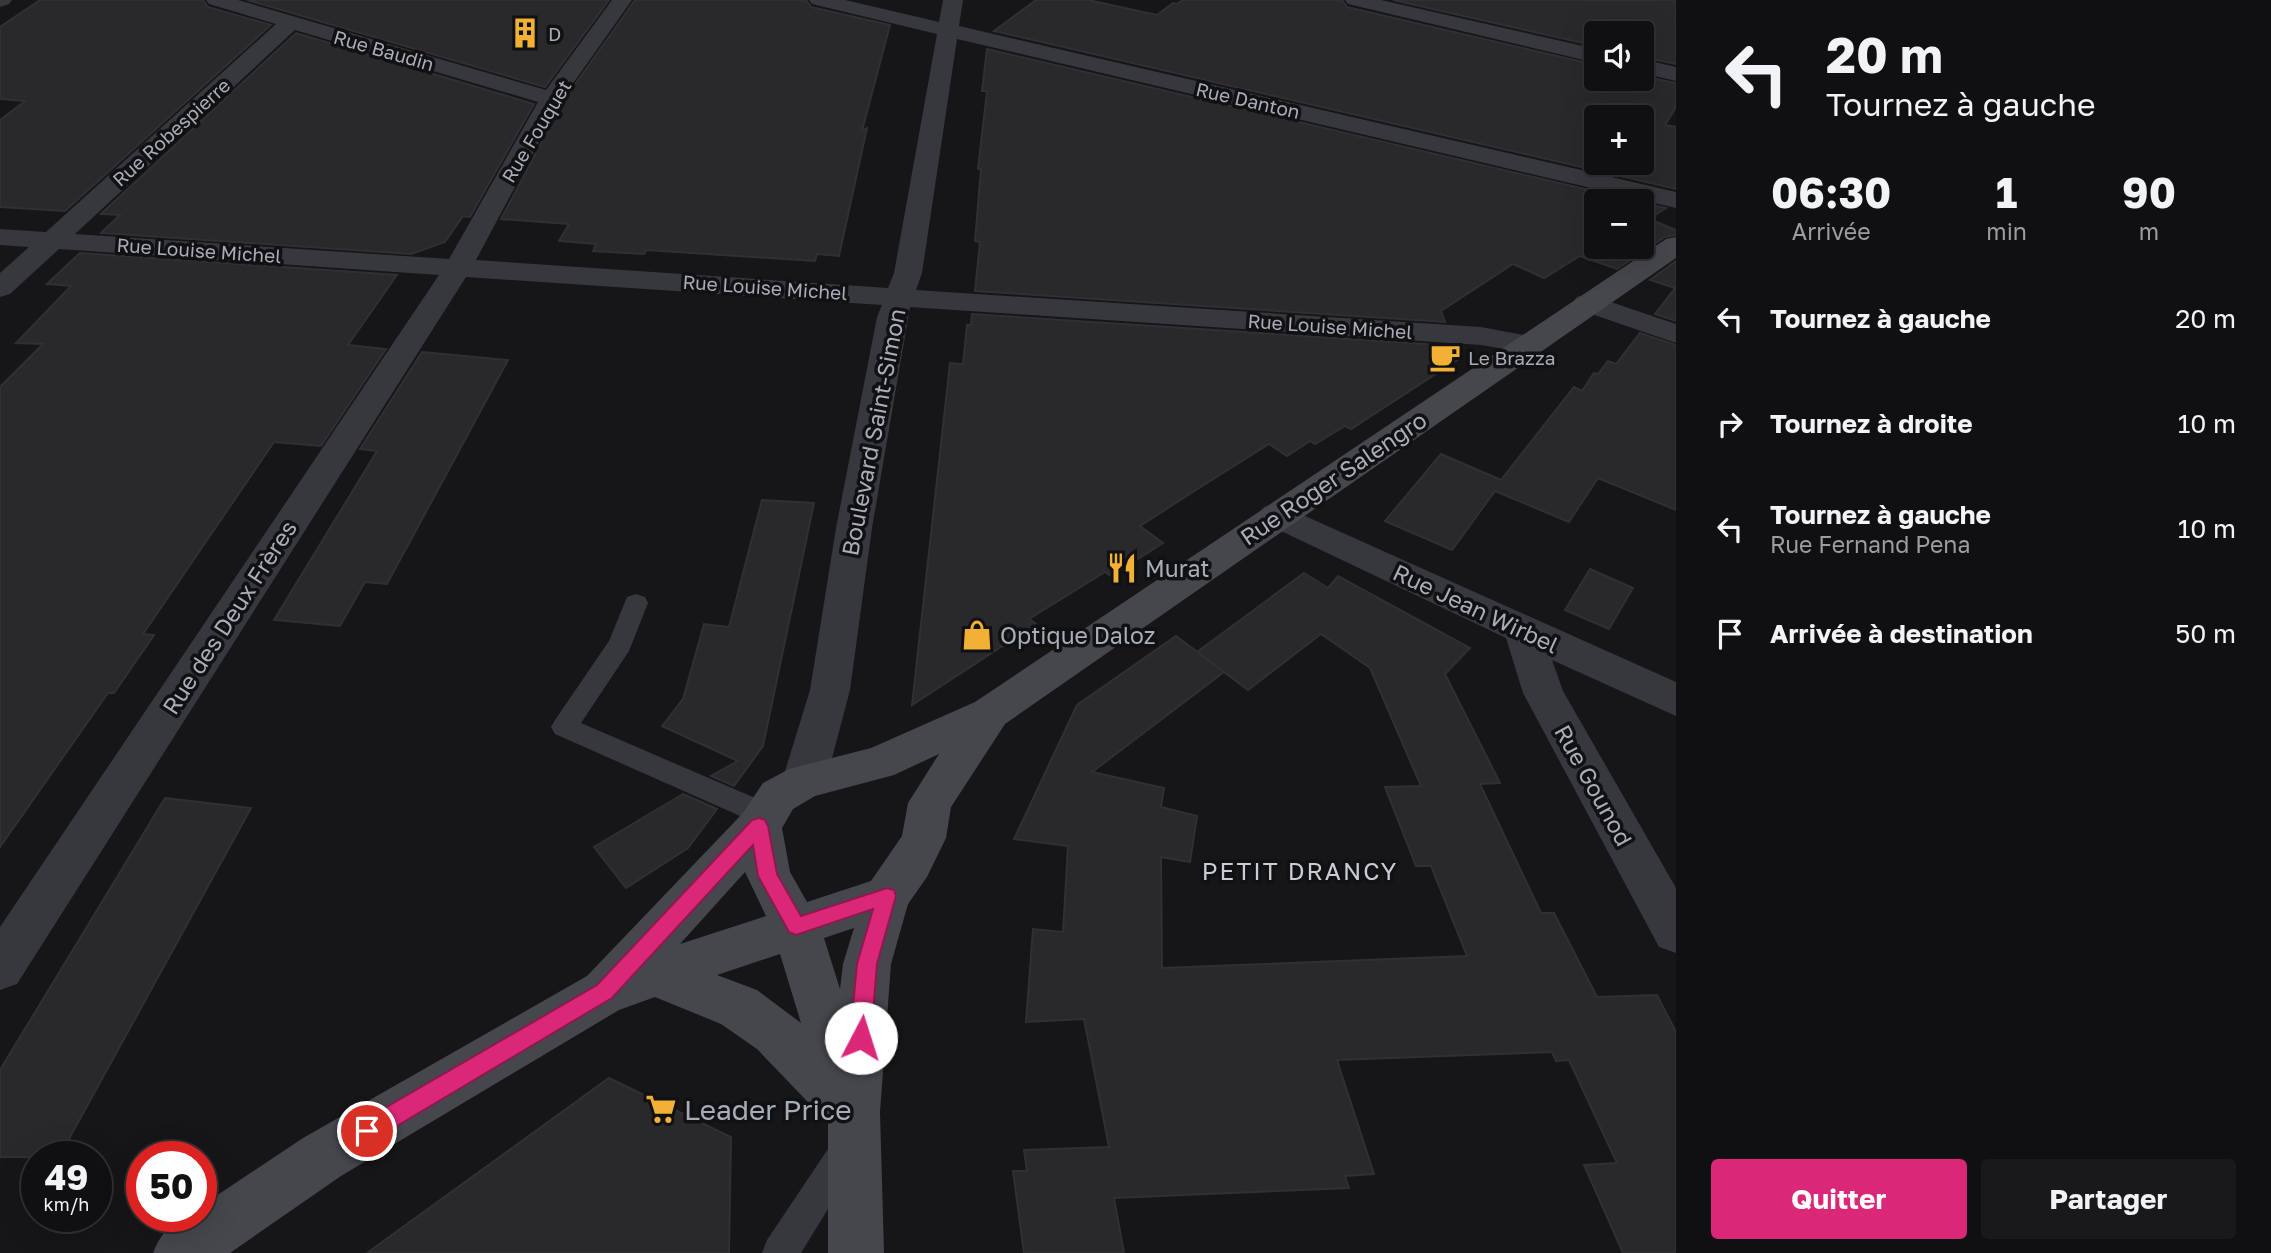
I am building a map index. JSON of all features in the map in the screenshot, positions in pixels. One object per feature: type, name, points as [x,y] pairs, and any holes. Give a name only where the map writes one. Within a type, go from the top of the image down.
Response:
[{"type":"main road","name":"Rue Roger Salengro","points":[[879,763],[990,713],[1276,515],[1676,245]]},
{"type":"main road","name":"Rue Roger Salengro","points":[[930,803],[990,713]]},
{"type":"main road","points":[[604,992],[762,820],[778,796],[804,780],[879,763],[930,803],[924,838],[911,863],[887,896],[867,964],[854,1126],[856,1253]]},
{"type":"main road","points":[[762,820],[768,876],[796,926],[854,1126]]},
{"type":"main road","points":[[181,1253],[322,1157],[604,992],[887,896]]},
{"type":"main road","points":[[654,974],[739,1007],[775,1032],[854,1126]]},
{"type":"street","name":"Rue Baudin","points":[[216,0],[551,99]]},
{"type":"street","name":"Rue Fouquet","points":[[458,266],[551,99],[622,0]]},
{"type":"street","name":"Rue Danton","points":[[819,0],[951,15],[1676,200]]},
{"type":"street","points":[[1355,0],[1584,53]]},
{"type":"street","name":"Boulevard Saint-Simon","points":[[804,780],[830,690],[854,528],[892,317],[908,273],[951,15]]},
{"type":"street","name":"Rue Robespierre","points":[[0,288],[290,23]]},
{"type":"street","points":[[1654,69],[1676,74]]},
{"type":"street","name":"Rue Louise Michel","points":[[0,237],[1481,336],[1528,344]]},
{"type":"street","name":"Rue des Deux Frères","points":[[0,968],[458,266]]},
{"type":"street","points":[[1587,303],[1676,334]]},
{"type":"street","name":"Rue Jean Wirbel","points":[[1276,515],[1676,700]]},
{"type":"street","name":"Rue Gounod","points":[[1524,632],[1543,693],[1676,932]]},
{"type":"lane","points":[[636,603],[620,644],[564,727],[762,820]]},
{"type":"lane","points":[[780,1253],[854,1126]]},
{"type":"building","points":[[40,0],[203,0],[208,7],[271,25],[65,211],[0,207],[0,120],[25,101],[0,99],[0,27]]},
{"type":"building","points":[[247,0],[609,0],[545,87]]},
{"type":"building","points":[[635,0],[806,0],[811,7],[890,25],[862,131],[867,128],[839,256],[817,254],[815,261],[646,250],[644,254],[593,251],[596,244],[559,241],[569,224],[501,219],[564,100]]},
{"type":"building","points":[[1036,0],[1088,0],[1157,15],[1173,3],[1177,4],[1183,0],[1342,0],[1347,7],[1584,62],[1584,91],[1654,91],[1654,78],[1676,83],[1676,107],[1665,125],[1676,127],[1676,189],[1616,175],[1654,175],[1654,105],[1584,105],[1584,168],[994,31]]},
{"type":"building","points":[[1393,0],[1676,0],[1676,64],[1654,59],[1654,21],[1584,21],[1584,43]]},
{"type":"building","points":[[296,33],[534,104],[470,217],[463,216],[445,242],[411,254],[101,233],[120,215],[101,214]]},
{"type":"building","points":[[987,49],[1585,189],[1584,257],[1580,256],[1544,278],[1513,264],[1441,311],[1445,322],[975,291],[980,242],[975,241],[981,169],[978,169],[987,91],[982,91]]},
{"type":"building","points":[[1654,206],[1666,208],[1654,216]]},
{"type":"building","points":[[1654,221],[1676,230],[1676,235],[1665,237],[1654,244]]},
{"type":"building","points":[[80,253],[397,275],[348,345],[386,349],[321,446],[274,442],[143,634],[154,635],[114,693],[108,693],[0,847],[0,387],[43,344],[16,343],[71,286],[47,284]]},
{"type":"building","points":[[1589,259],[1632,259],[1617,269]]},
{"type":"building","points":[[1676,261],[1676,321],[1655,314],[1675,288],[1650,280]]},
{"type":"building","points":[[972,314],[1455,346],[1460,358],[1351,429],[1345,426],[1315,444],[1310,441],[1287,456],[1269,444],[1199,488],[1140,526],[1163,543],[1111,576],[1105,572],[1029,619],[1036,624],[912,705],[950,363],[963,364],[967,325],[971,325]]},
{"type":"building","points":[[1640,333],[1676,345],[1676,510],[1598,478],[1569,522],[1495,491],[1452,550],[1385,521],[1441,454],[1501,480],[1574,387],[1582,391],[1594,373],[1598,374],[1608,361],[1616,364]]},
{"type":"building","points":[[422,352],[508,360],[387,584],[365,582],[340,626],[274,620],[377,451],[360,449]]},
{"type":"building","points":[[762,500],[814,503],[763,746],[734,786],[711,776],[738,761],[662,726],[683,699],[704,624],[729,627]]},
{"type":"building","points":[[1590,569],[1633,588],[1609,629],[1565,610]]},
{"type":"building","points":[[1304,573],[1328,588],[1338,576],[1470,648],[1445,674],[1500,783],[1480,784],[1541,913],[1554,913],[1597,997],[1657,995],[1676,1032],[1676,1253],[1623,1253],[1584,1165],[1617,1163],[1569,1060],[1556,1061],[1552,1052],[1337,1060],[1374,1174],[1345,1176],[1349,1188],[1114,1198],[1124,1253],[1024,1253],[1013,1171],[1027,1171],[1024,1150],[1109,1147],[1084,1019],[1026,1022],[1033,929],[1063,932],[1068,846],[1014,839],[1077,705],[1176,636],[1197,652]],"holes":[[[1321,634],[1370,668],[1421,786],[1385,787],[1416,866],[1431,866],[1467,956],[1162,968],[1161,857],[1190,862],[1197,816],[1161,807],[1164,788],[1092,772],[1224,672],[1248,690]]]},
{"type":"building","points":[[683,794],[717,809],[688,848],[626,888],[594,847]]},
{"type":"building","points":[[165,798],[251,808],[68,1141],[21,1141],[21,1157],[0,1157],[0,1070]]},
{"type":"building","points":[[609,1078],[731,1137],[729,1253],[367,1253]]},
{"type":"place","name":"D","points":[[525,33]]},
{"type":"place","name":"Le Brazza","points":[[1445,357]]},
{"type":"place","name":"Murat","points":[[1122,568]]},
{"type":"place","name":"Optique Daloz","points":[[977,635]]},
{"type":"place","name":"Leader Price","points":[[661,1109]]},
{"type":"district","name":"PETIT DRANCY","points":[[1300,870]]},
{"type":"route","points":[[367,1131],[604,992],[759,826],[768,876],[796,926],[887,896],[867,964],[861,1038]]}]
